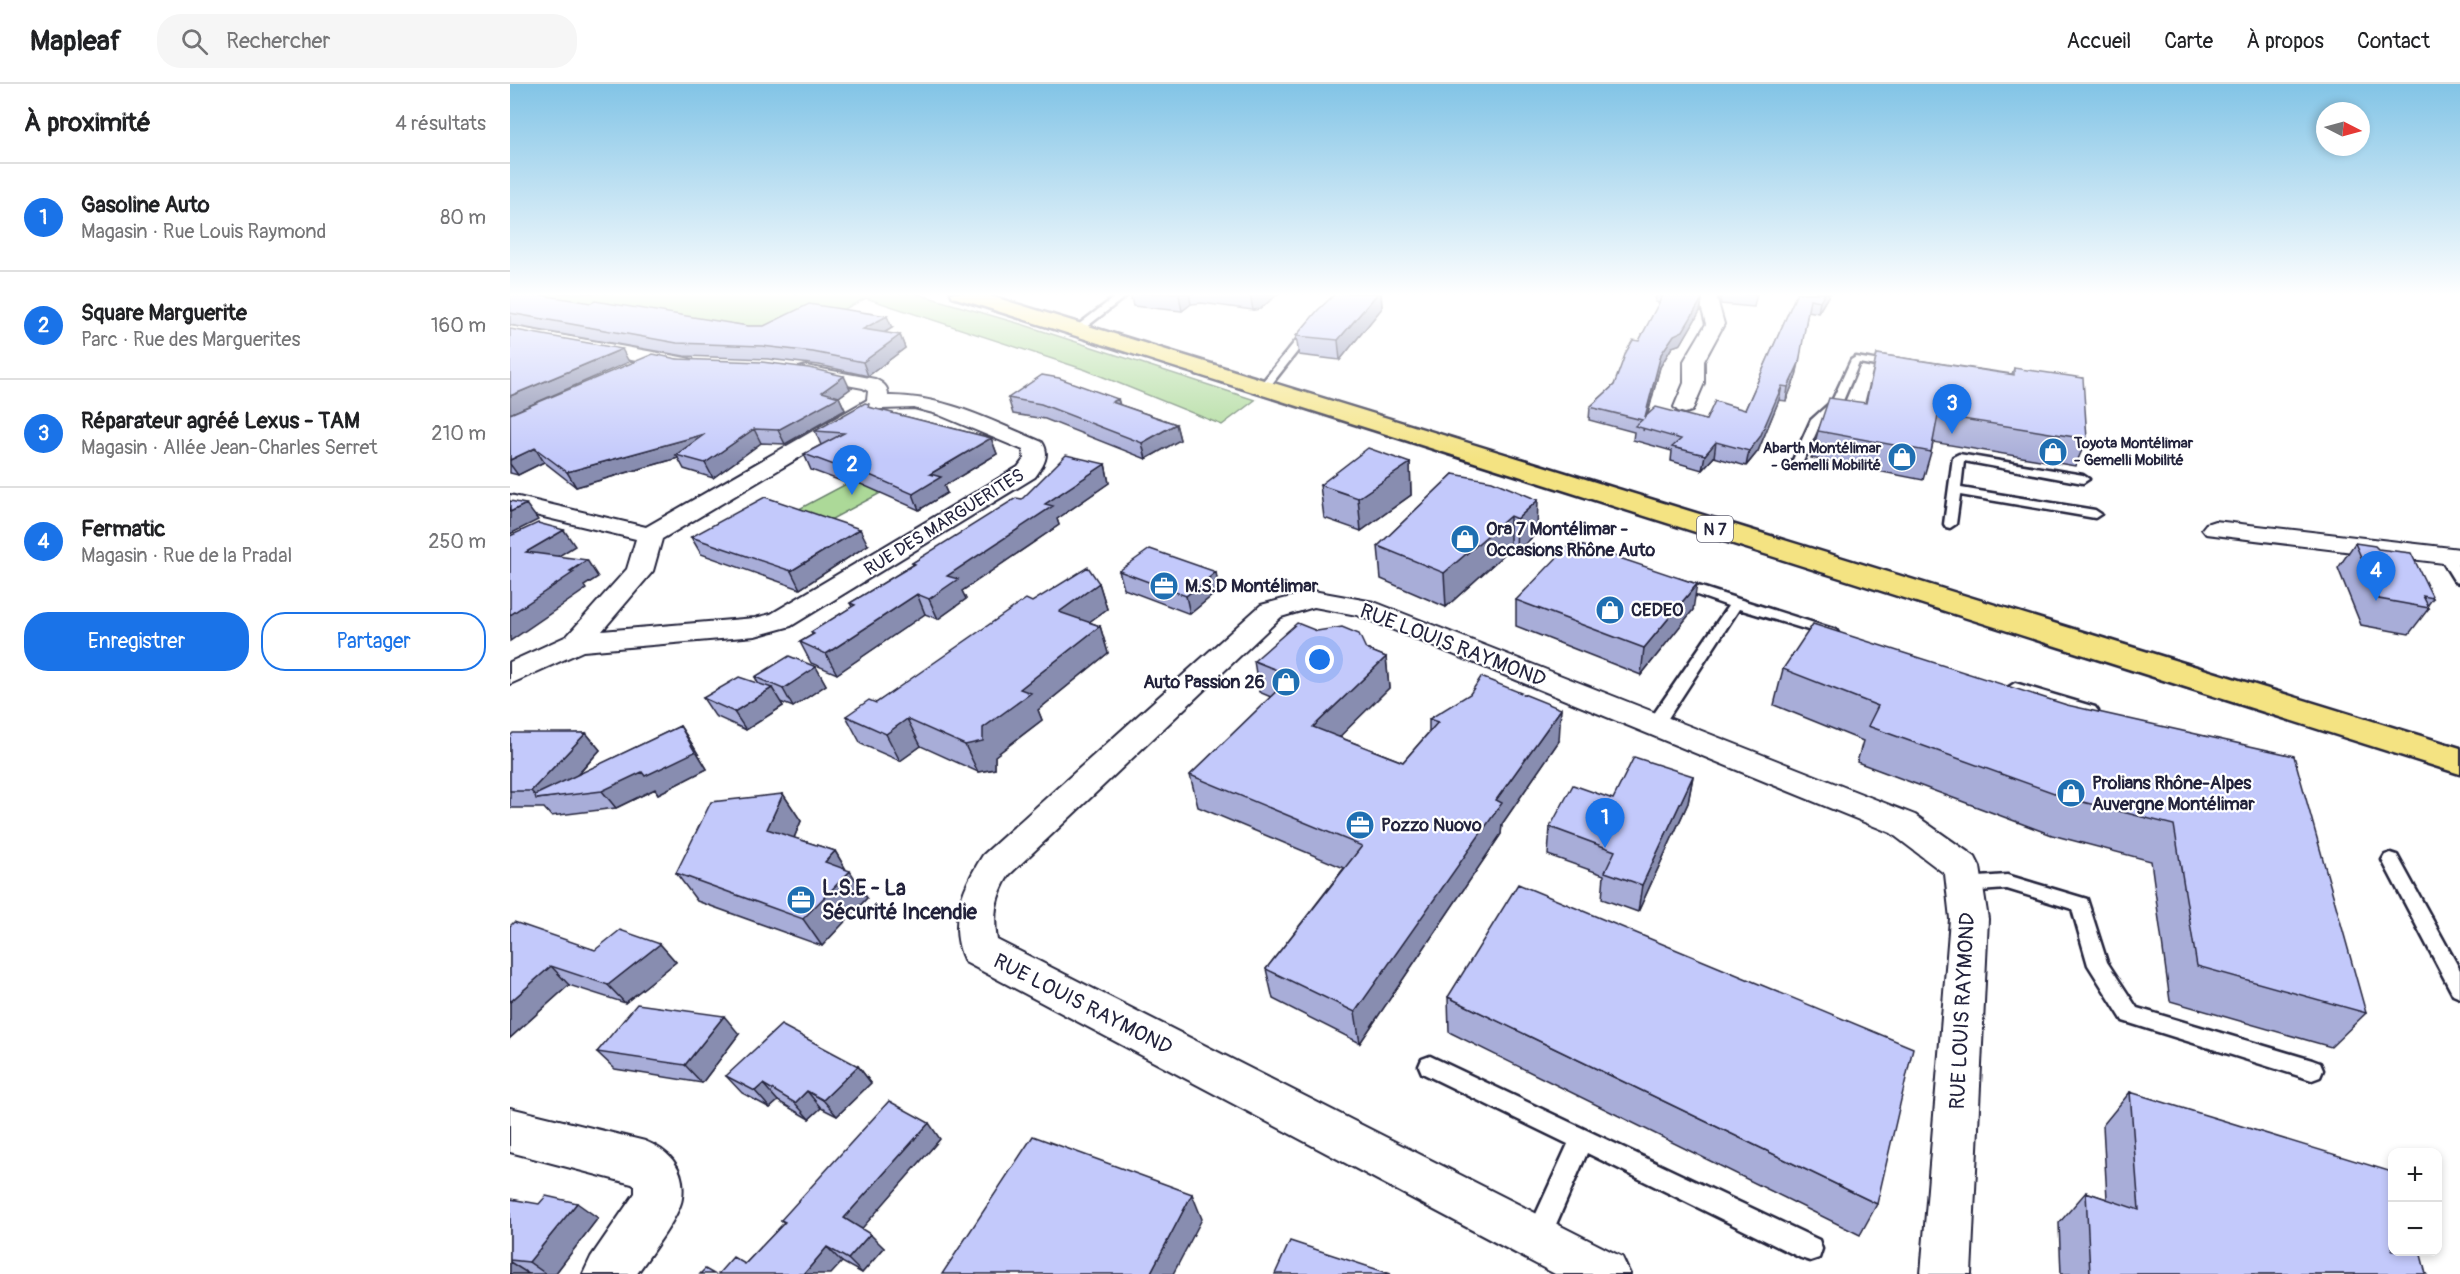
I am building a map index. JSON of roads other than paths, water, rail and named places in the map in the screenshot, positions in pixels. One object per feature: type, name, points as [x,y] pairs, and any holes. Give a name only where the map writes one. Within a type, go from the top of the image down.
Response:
[{"type":"main road","name":"N 7","points":[[1136,349],[2460,761]]},
{"type":"street","points":[[601,349],[684,364],[705,364]]},
{"type":"street","points":[[1686,407],[1694,383],[1694,361],[1701,349]]},
{"type":"street","points":[[626,373],[658,359]]},
{"type":"street","points":[[788,369],[868,383],[878,389],[877,404]]},
{"type":"street","name":"RUE DES MARGUERITES","points":[[510,674],[577,642],[755,627],[781,620],[1027,472],[1035,459],[1034,447],[944,409],[914,402],[877,404],[650,535],[640,571],[577,642]]},
{"type":"street","points":[[510,502],[650,535]]},
{"type":"street","points":[[540,532],[571,516]]},
{"type":"street","points":[[2215,528],[2457,569]]},
{"type":"street","name":"RUE LOUIS RAYMOND","points":[[1605,1274],[979,950],[975,918],[979,891],[996,864],[1271,611],[1314,599],[1364,608],[1903,824],[1962,867],[1969,919],[1946,1274]]},
{"type":"street","points":[[510,1130],[645,1164],[657,1176],[659,1198],[608,1274]]},
{"type":"lane","points":[[1263,388],[1295,349]]},
{"type":"lane","points":[[1798,462],[1816,420],[1837,403],[1856,360],[1906,368]]},
{"type":"lane","points":[[1950,524],[1959,457],[2083,479]]},
{"type":"lane","points":[[1955,491],[2095,514]]},
{"type":"lane","points":[[1660,578],[1849,638]]},
{"type":"lane","points":[[1655,725],[1736,604]]},
{"type":"lane","points":[[1997,683],[2100,714]]},
{"type":"lane","points":[[2391,860],[2460,989]]},
{"type":"lane","points":[[1965,885],[2007,882],[2080,904],[2098,965],[2130,1015],[2312,1070]]},
{"type":"lane","points":[[1430,1066],[1810,1249]]},
{"type":"lane","points":[[1537,1239],[1582,1139]]},
{"type":"place","name":"Réparateur agréé Lexus - TAM","points":[[1952,434]]},
{"type":"place","name":"Toyota Montélimar - Gemelli Mobilité","points":[[2053,452]]},
{"type":"place","name":"Abarth Montélimar - Gemelli Mobilité","points":[[1902,457]]},
{"type":"place","name":"Square Marguerite","points":[[852,495]]},
{"type":"place","name":"Ora 7 Montélimar - Occasions Rhône Auto","points":[[1465,539]]},
{"type":"place","name":"M.S.D Montélimar","points":[[1164,586]]},
{"type":"place","name":"Fermatic","points":[[2376,601]]},
{"type":"place","name":"CEDEO","points":[[1610,610]]},
{"type":"place","name":"Auto Passion 26","points":[[1286,682]]},
{"type":"place","name":"Prolians Rhône-Alpes Auvergne Montélimar","points":[[2071,793]]},
{"type":"place","name":"Pozzo Nuovo","points":[[1360,825]]},
{"type":"place","name":"Gasoline Auto","points":[[1605,848]]},
{"type":"place","name":"L.S.E - La Sécurité Incendie","points":[[801,900]]}]
